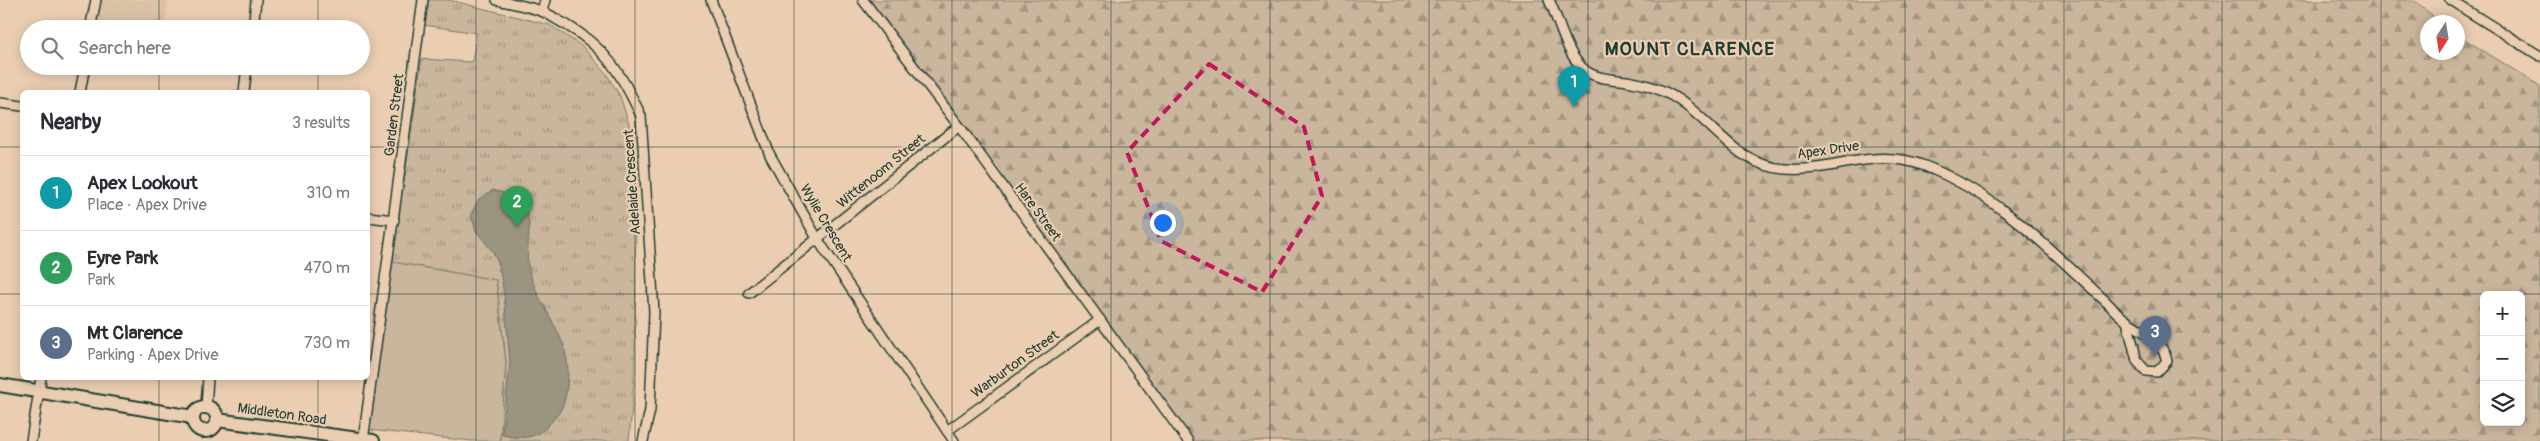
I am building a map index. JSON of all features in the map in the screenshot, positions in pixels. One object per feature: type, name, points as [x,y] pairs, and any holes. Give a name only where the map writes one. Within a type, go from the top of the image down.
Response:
[{"type":"main road","points":[[0,385],[193,417]]},
{"type":"main road","points":[[206,407],[214,411],[217,420],[212,428],[202,436],[195,426],[193,417],[197,410],[206,407]]},
{"type":"main road","name":"Middleton Road","points":[[217,420],[367,441]]},
{"type":"street","points":[[92,20],[96,0]]},
{"type":"street","points":[[253,20],[256,0]]},
{"type":"street","name":"Garden Street","points":[[367,441],[422,0]]},
{"type":"street","name":"Adelaide Crescent","points":[[496,0],[542,11],[580,32],[597,46],[612,63],[629,89],[641,116],[654,312],[650,410],[642,441]]},
{"type":"street","points":[[542,11],[545,0]]},
{"type":"street","name":"Wylie Crescent","points":[[711,0],[770,155],[818,240],[954,441]]},
{"type":"street","name":"Hare Street","points":[[863,0],[958,126],[1188,441]]},
{"type":"street","name":"Apex Drive","points":[[1550,0],[1570,48],[1579,64],[1588,72],[1649,86],[1675,97],[1749,160],[1766,166],[1802,169],[1871,158],[1892,158],[1926,167],[1970,187],[2014,218],[2128,321],[2158,342],[2163,349],[2167,361],[2157,372],[2146,371],[2137,360],[2128,321]]},
{"type":"street","points":[[2450,0],[2540,56]]},
{"type":"street","points":[[80,90],[83,75]]},
{"type":"street","points":[[244,90],[246,75]]},
{"type":"street","points":[[0,103],[20,106]]},
{"type":"street","name":"Wittenoom Street","points":[[750,293],[958,126]]},
{"type":"street","points":[[370,217],[394,220]]},
{"type":"street","name":"Warburton Street","points":[[947,431],[1100,320]]},
{"type":"street","points":[[31,441],[40,380]]},
{"type":"street","points":[[206,407],[208,380]]},
{"type":"highlighted area","points":[[1209,64],[1304,127],[1322,196],[1262,292],[1161,241],[1127,152]]},
{"type":"shaded area","points":[[100,0],[168,0],[165,20],[97,20]]},
{"type":"shaded area","points":[[493,190],[519,200],[528,215],[528,265],[539,296],[560,337],[568,368],[565,397],[559,412],[542,431],[524,437],[502,435],[510,362],[504,294],[499,265],[493,252],[476,231],[471,214],[479,199]]},
{"type":"green space","points":[[427,0],[449,0],[550,25],[583,47],[606,73],[620,96],[629,124],[636,191],[635,371],[629,441],[500,441],[506,363],[496,280],[392,262],[422,59],[472,62],[477,33],[424,25]]},
{"type":"green space","points":[[862,0],[2414,0],[2432,15],[2420,15],[2420,60],[2465,60],[2465,39],[2540,86],[2540,441],[1189,441]]},
{"type":"green space","points":[[392,262],[496,280],[506,363],[500,441],[471,441],[369,430]]},
{"type":"place","name":"Apex Lookout","points":[[1574,107]]},
{"type":"place","name":"Eyre Park","points":[[517,227]]},
{"type":"place","name":"Mt Clarence","points":[[2155,357]]},
{"type":"district","name":"MOUNT CLARENCE","points":[[1690,49]]}]
